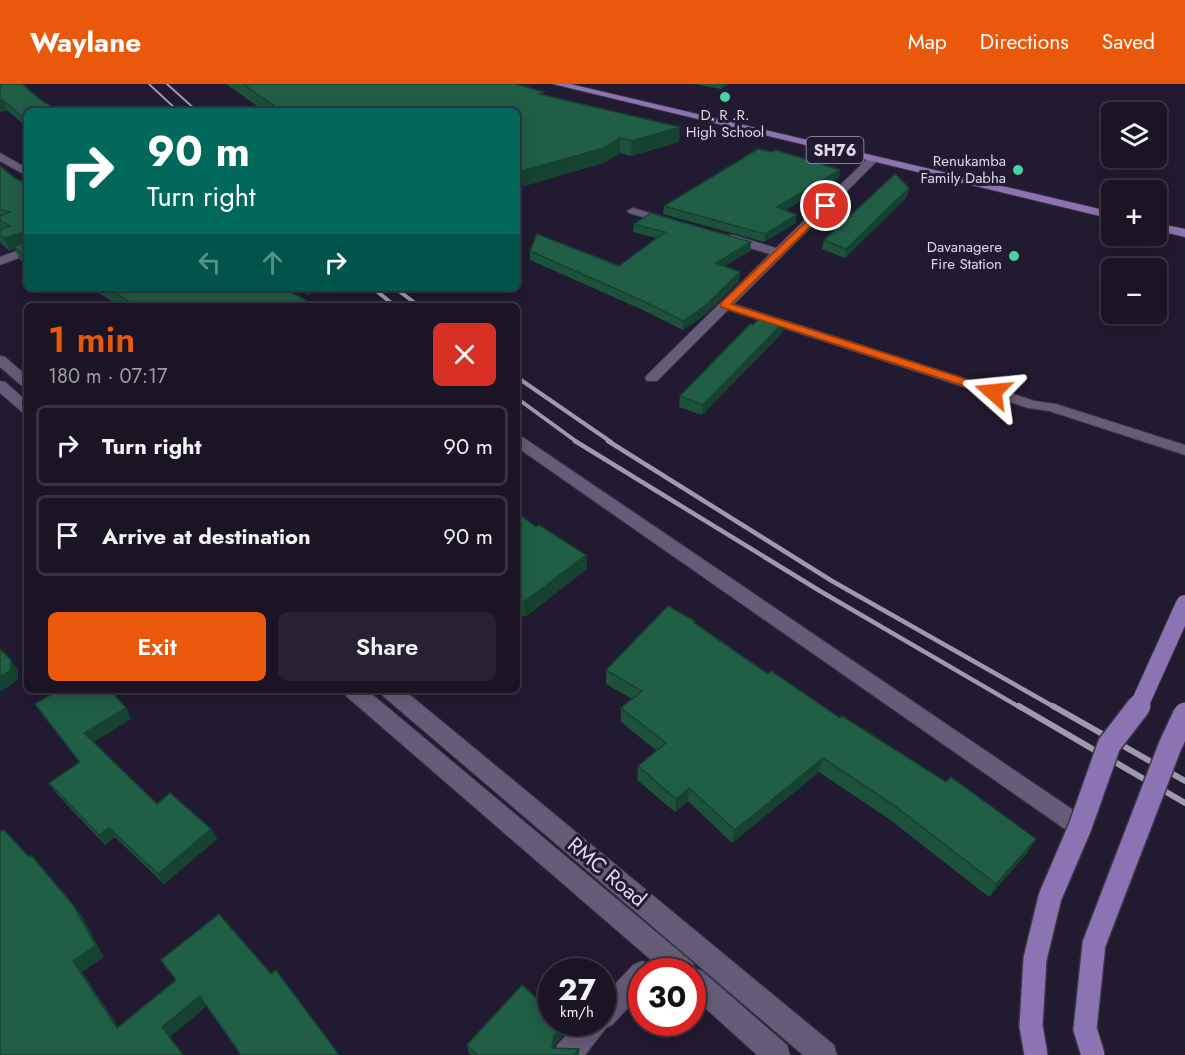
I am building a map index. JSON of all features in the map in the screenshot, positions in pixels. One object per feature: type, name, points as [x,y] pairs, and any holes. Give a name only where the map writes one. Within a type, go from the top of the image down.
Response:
[{"type":"main road","name":"SH76","points":[[558,84],[1101,213]]},
{"type":"main road","points":[[1167,229],[1185,233]]},
{"type":"main road","points":[[1036,1055],[1031,1026],[1035,959],[1050,897],[1080,827],[1109,745],[1137,710],[1185,604]]},
{"type":"main road","points":[[1093,1055],[1085,1029],[1094,944],[1162,766],[1185,714]]},
{"type":"street","points":[[0,156],[24,171]]},
{"type":"street","points":[[652,378],[873,159]]},
{"type":"street","points":[[633,211],[678,224]]},
{"type":"street","points":[[711,234],[779,253]]},
{"type":"street","points":[[0,261],[24,252]]},
{"type":"street","points":[[724,305],[1033,405],[1051,407],[1185,450]]},
{"type":"street","points":[[0,360],[24,380]]},
{"type":"street","points":[[0,385],[24,406]]},
{"type":"street","points":[[520,442],[1080,827]]},
{"type":"street","name":"RMC Road","points":[[357,693],[667,958]]},
{"type":"street","name":"RMC Road","points":[[394,693],[824,1055]]},
{"type":"street","points":[[656,958],[661,953]]},
{"type":"street","points":[[616,1002],[628,989]]},
{"type":"street","points":[[706,992],[777,1055]]},
{"type":"street","points":[[567,1055],[584,1036]]},
{"type":"building","points":[[0,84],[22,84],[42,101],[55,108],[24,108],[24,118],[3,100],[0,101]]},
{"type":"building","points":[[243,84],[515,84],[544,92],[539,94],[680,127],[632,141],[620,138],[604,148],[520,171],[520,108],[277,108]]},
{"type":"building","points":[[758,149],[772,152],[776,150],[840,170],[777,207],[797,215],[765,234],[664,206]]},
{"type":"building","points":[[0,166],[24,182],[24,255],[14,247],[23,243],[23,232],[4,238],[0,235],[0,230],[10,226],[0,220],[0,216],[10,212],[0,209]]},
{"type":"building","points":[[895,174],[909,188],[846,249],[824,240]]},
{"type":"building","points":[[651,213],[751,242],[716,263],[740,272],[705,306],[683,321],[530,251],[537,234],[619,266],[665,232],[634,224]]},
{"type":"building","points":[[112,291],[289,291],[311,303],[132,303]]},
{"type":"building","points":[[764,314],[784,322],[703,405],[680,396],[750,324],[753,325]]},
{"type":"building","points":[[520,515],[536,527],[539,525],[586,555],[524,602],[520,599]]},
{"type":"building","points":[[668,606],[695,621],[694,623],[768,674],[771,671],[840,718],[842,716],[946,782],[951,777],[1036,839],[996,884],[895,806],[823,758],[735,830],[689,788],[676,799],[638,766],[666,743],[621,708],[642,691],[606,670]]},
{"type":"building","points":[[0,649],[11,660],[11,670],[0,677]]},
{"type":"building","points":[[54,693],[113,693],[126,708],[84,733],[157,804],[170,793],[211,829],[158,874],[109,828],[99,835],[49,783],[80,762],[35,704]]},
{"type":"building","points":[[4,830],[29,857],[31,855],[73,905],[96,946],[73,961],[117,1028],[176,980],[161,960],[219,914],[271,974],[276,970],[339,1055],[241,1055],[200,996],[162,1027],[183,1055],[0,1055],[0,832]]},
{"type":"building","points":[[522,985],[538,1000],[538,1036],[554,1036],[552,1048],[579,1049],[574,1055],[477,1055],[467,1045]]},
{"type":"railway","points":[[149,84],[175,108]]},
{"type":"railway","points":[[167,84],[194,108]]},
{"type":"railway","points":[[377,291],[391,303]]},
{"type":"railway","points":[[399,291],[415,303]]},
{"type":"railway","points":[[520,379],[611,442]]},
{"type":"railway","points":[[520,400],[577,442]]},
{"type":"railway","points":[[575,441],[820,591],[1021,708]]},
{"type":"railway","points":[[608,441],[832,581],[1056,708]]},
{"type":"railway","points":[[1019,706],[1185,803]]},
{"type":"railway","points":[[1053,706],[1185,781]]},
{"type":"place","name":"D. R .R. High School","points":[[725,97]]},
{"type":"place","name":"Renukamba Family Dabha","points":[[1018,170]]},
{"type":"place","name":"Davanagere Fire Station","points":[[1014,256]]},
{"type":"route","points":[[826,206],[724,305],[993,392]]}]
